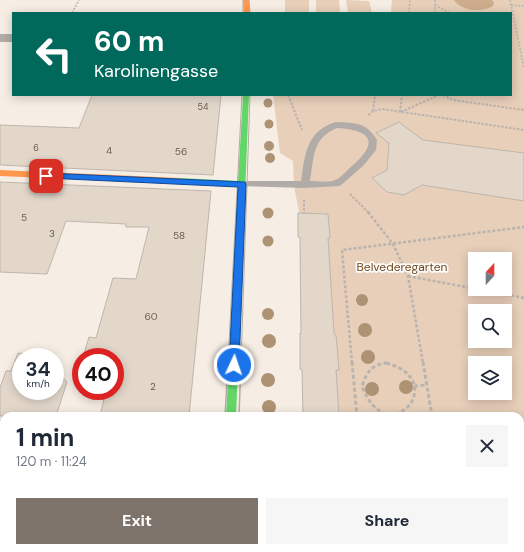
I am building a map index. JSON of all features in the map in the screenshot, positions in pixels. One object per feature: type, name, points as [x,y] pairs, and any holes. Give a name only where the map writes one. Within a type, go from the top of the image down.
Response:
[{"type":"street","points":[[246,0],[247,12]]},
{"type":"street","points":[[0,38],[12,38]]},
{"type":"street","points":[[232,412],[246,96]]},
{"type":"street","points":[[0,173],[242,184]]},
{"type":"lane","points":[[242,184],[304,185],[337,184],[364,159],[373,148],[373,140],[367,132],[355,126],[336,125],[324,130],[316,139],[311,151],[304,185]]},
{"type":"path","points":[[73,12],[79,0]]},
{"type":"path","points":[[409,12],[410,0]]},
{"type":"path","points":[[435,0],[435,12]]},
{"type":"path","points":[[510,0],[512,12]]},
{"type":"path","points":[[435,5],[448,12]]},
{"type":"path","points":[[511,5],[524,6]]},
{"type":"path","points":[[512,14],[524,68]]},
{"type":"path","points":[[288,96],[311,151]]},
{"type":"path","points":[[375,96],[373,111],[382,110],[400,112],[524,130]]},
{"type":"path","points":[[400,112],[402,96]]},
{"type":"path","points":[[400,112],[438,96]]},
{"type":"path","points":[[445,96],[453,100],[524,110]]},
{"type":"path","points":[[359,202],[393,244],[408,276],[431,412]]},
{"type":"path","points":[[357,412],[342,250],[524,227]]},
{"type":"path","points":[[408,276],[524,298]]},
{"type":"path","points":[[384,412],[370,403],[362,386],[367,371],[376,364],[386,363],[397,366],[408,374],[414,386],[413,402],[404,412]]},
{"type":"path","points":[[354,386],[362,386]]},
{"type":"path","points":[[414,386],[426,386]]},
{"type":"green space","points":[[285,0],[309,0],[309,12],[285,12]]},
{"type":"green space","points":[[316,0],[339,0],[340,12],[316,12]]},
{"type":"green space","points":[[346,0],[369,1],[372,12],[348,12]]},
{"type":"green space","name":"Belvederegarten","points":[[392,0],[524,0],[524,412],[303,412],[302,370],[300,369],[300,237],[298,237],[299,212],[294,186],[293,161],[280,153],[273,96],[512,96],[512,12],[391,12]]},
{"type":"shaded area","points":[[454,0],[492,0],[494,3],[493,6],[483,10],[472,10],[462,7]]},
{"type":"building","points":[[92,96],[221,96],[213,175],[0,165],[0,125],[79,128]]},
{"type":"building","points":[[399,122],[423,140],[524,153],[524,201],[422,185],[404,195],[387,192],[372,178],[387,170],[389,143],[376,133]]},
{"type":"building","points":[[0,182],[211,191],[189,412],[101,412],[104,400],[124,400],[124,348],[86,348],[89,337],[96,338],[113,278],[136,279],[149,227],[126,227],[126,224],[66,221],[47,274],[0,272]]},
{"type":"building","points":[[298,213],[328,214],[334,334],[336,335],[339,370],[336,370],[339,412],[303,412],[302,370],[300,369],[300,237],[298,237]]},
{"type":"building","points":[[12,368],[12,400],[61,400],[57,412],[0,412],[0,388],[6,371],[11,371]]},
{"type":"building","points":[[64,379],[67,382],[64,391]]},
{"type":"tram line","points":[[243,0],[243,12]]},
{"type":"tram line","points":[[249,0],[250,12]]},
{"type":"tram line","points":[[228,363],[242,96]]},
{"type":"tram line","points":[[241,363],[250,96]]},
{"type":"tram line","points":[[225,412],[228,362]]},
{"type":"tram line","points":[[239,412],[241,362]]},
{"type":"traffic: fast","points":[[231,412],[246,96]]},
{"type":"traffic: fast","points":[[180,181],[242,184]]},
{"type":"traffic: slow","points":[[246,0],[247,12]]},
{"type":"traffic: slow","points":[[0,173],[180,181]]},
{"type":"route","points":[[46,176],[242,184],[234,365]]}]
